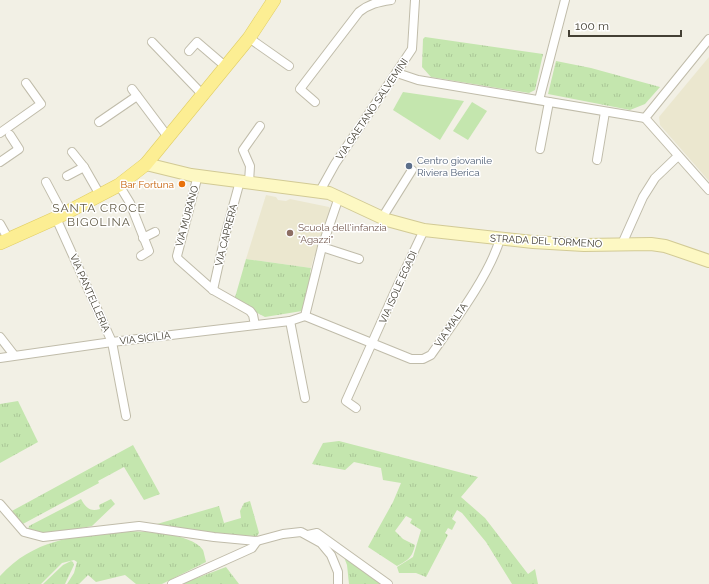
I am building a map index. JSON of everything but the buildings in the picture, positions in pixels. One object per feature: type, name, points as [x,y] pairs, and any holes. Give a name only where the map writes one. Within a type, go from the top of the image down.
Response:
[{"type":"main road","points":[[4,241],[60,216],[119,185],[146,164],[248,38],[274,0]]},
{"type":"street","points":[[315,102],[300,89],[359,12],[376,2],[391,0]]},
{"type":"street","name":"VIA GAETANO SALVEMINI","points":[[320,191],[335,164],[412,49],[415,0]]},
{"type":"street","points":[[538,100],[566,0]]},
{"type":"street","points":[[248,38],[289,66]]},
{"type":"street","points":[[645,118],[709,39]]},
{"type":"street","points":[[152,42],[202,94]]},
{"type":"street","points":[[189,51],[197,42],[225,66]]},
{"type":"street","points":[[397,73],[418,80],[645,118],[709,190]]},
{"type":"street","points":[[0,133],[41,104],[26,83]]},
{"type":"street","points":[[132,89],[168,138]]},
{"type":"street","points":[[100,122],[137,96]]},
{"type":"street","points":[[540,149],[549,102]]},
{"type":"street","points":[[597,160],[605,112]]},
{"type":"street","points":[[244,181],[250,166],[243,150],[260,126]]},
{"type":"street","points":[[0,162],[19,149],[10,136]]},
{"type":"street","points":[[72,152],[84,167],[100,195]]},
{"type":"street","points":[[622,244],[643,197],[655,178],[678,156]]},
{"type":"street","name":"STRADA DEL TORMENO","points":[[146,164],[198,175],[320,191],[339,197],[382,218],[424,230],[500,239],[584,245],[622,244],[665,246],[709,261]]},
{"type":"street","points":[[67,176],[84,167]]},
{"type":"street","points":[[382,218],[412,170]]},
{"type":"street","name":"VIA MURANO","points":[[198,175],[177,256],[180,262],[213,290]]},
{"type":"street","name":"VIA CAPRERA","points":[[213,290],[225,236],[244,181]]},
{"type":"street","name":"VIA PANTELLERIA","points":[[46,182],[112,342],[126,416]]},
{"type":"street","points":[[119,185],[136,209],[148,252],[141,256]]},
{"type":"street","points":[[305,316],[322,247],[339,197]]},
{"type":"street","points":[[0,224],[4,241]]},
{"type":"street","name":"VIA ISOLE EGADI","points":[[373,344],[397,287],[424,230]]},
{"type":"street","points":[[143,238],[155,232]]},
{"type":"street","name":"VIA MALTA","points":[[305,316],[411,359],[423,359],[431,354],[455,320],[492,261],[500,239]]},
{"type":"street","points":[[322,247],[359,259]]},
{"type":"street","points":[[213,290],[250,311],[253,315],[255,325]]},
{"type":"street","name":"VIA SICILIA","points":[[0,358],[112,342],[290,321],[305,316]]},
{"type":"street","points":[[290,321],[305,398]]},
{"type":"street","points":[[0,337],[14,355]]},
{"type":"street","points":[[356,408],[346,401],[373,344]]},
{"type":"street","points":[[0,504],[24,532],[43,538],[139,526],[214,537],[257,541],[283,534],[301,532],[321,543],[331,555],[338,572],[338,584]]},
{"type":"street","points":[[308,535],[317,533],[388,584]]},
{"type":"street","points":[[172,584],[252,548],[257,541]]},
{"type":"shaded area","points":[[709,57],[709,181],[660,125],[659,117]]},
{"type":"shaded area","name":"Scuola dell'infanzia \"Agazzi\"","points":[[266,195],[276,197],[278,200],[286,201],[290,199],[329,207],[331,210],[319,256],[314,256],[311,268],[246,259]]},
{"type":"green space","points":[[425,37],[543,54],[535,90],[529,93],[431,77],[422,67],[423,39]]},
{"type":"green space","points":[[556,61],[591,68],[660,87],[645,104],[630,110],[548,94]]},
{"type":"green space","points":[[403,92],[464,101],[440,140],[393,110]]},
{"type":"green space","points":[[472,102],[487,111],[468,140],[453,131]]},
{"type":"green space","points":[[246,259],[311,268],[310,272],[313,277],[302,311],[265,317],[234,301]]},
{"type":"green space","points":[[18,401],[38,442],[0,463],[0,404]]},
{"type":"green space","points":[[339,441],[478,477],[461,497],[485,518],[528,574],[535,569],[538,584],[512,584],[486,542],[462,513],[457,510],[452,519],[456,522],[452,530],[448,528],[445,533],[448,535],[426,577],[416,573],[399,573],[397,567],[413,557],[421,530],[410,523],[412,519],[406,516],[395,531],[403,539],[415,545],[411,556],[404,562],[397,566],[368,547],[393,502],[401,483],[383,480],[381,468],[354,462],[345,470],[312,464],[323,443]]},
{"type":"green space","points":[[133,445],[160,494],[144,500],[124,467],[98,481],[99,483],[21,525],[10,512]]},
{"type":"green space","points":[[81,499],[91,510],[100,509],[99,505],[111,499],[115,504],[92,526],[50,534],[28,530],[29,526]]},
{"type":"green space","points":[[250,501],[259,533],[257,536],[216,535],[157,524],[219,506],[224,523],[241,518],[240,511],[244,503]]},
{"type":"green space","points":[[119,531],[151,532],[187,539],[197,544],[203,550],[206,562],[162,584],[136,584],[125,575],[96,582],[88,575],[79,584],[67,584],[74,573],[77,562],[74,560],[62,563],[41,584],[0,584],[0,576],[26,554],[40,547],[70,538]]},
{"type":"green space","points":[[342,552],[388,584],[349,584],[347,565]]},
{"type":"green space","points":[[71,561],[74,565],[65,584],[43,584],[63,565]]},
{"type":"green space","points":[[226,567],[239,584],[181,584]]},
{"type":"place","name":"Centro giovanile Riviera Berica","points":[[409,166]]},
{"type":"place","name":"Bar Fortuna","points":[[182,184]]},
{"type":"place","name":"Scuola dell'infanzia \"Agazzi\"","points":[[290,233]]},
{"type":"district","name":"SANTA CROCE BIGOLINA","points":[[99,215]]}]
